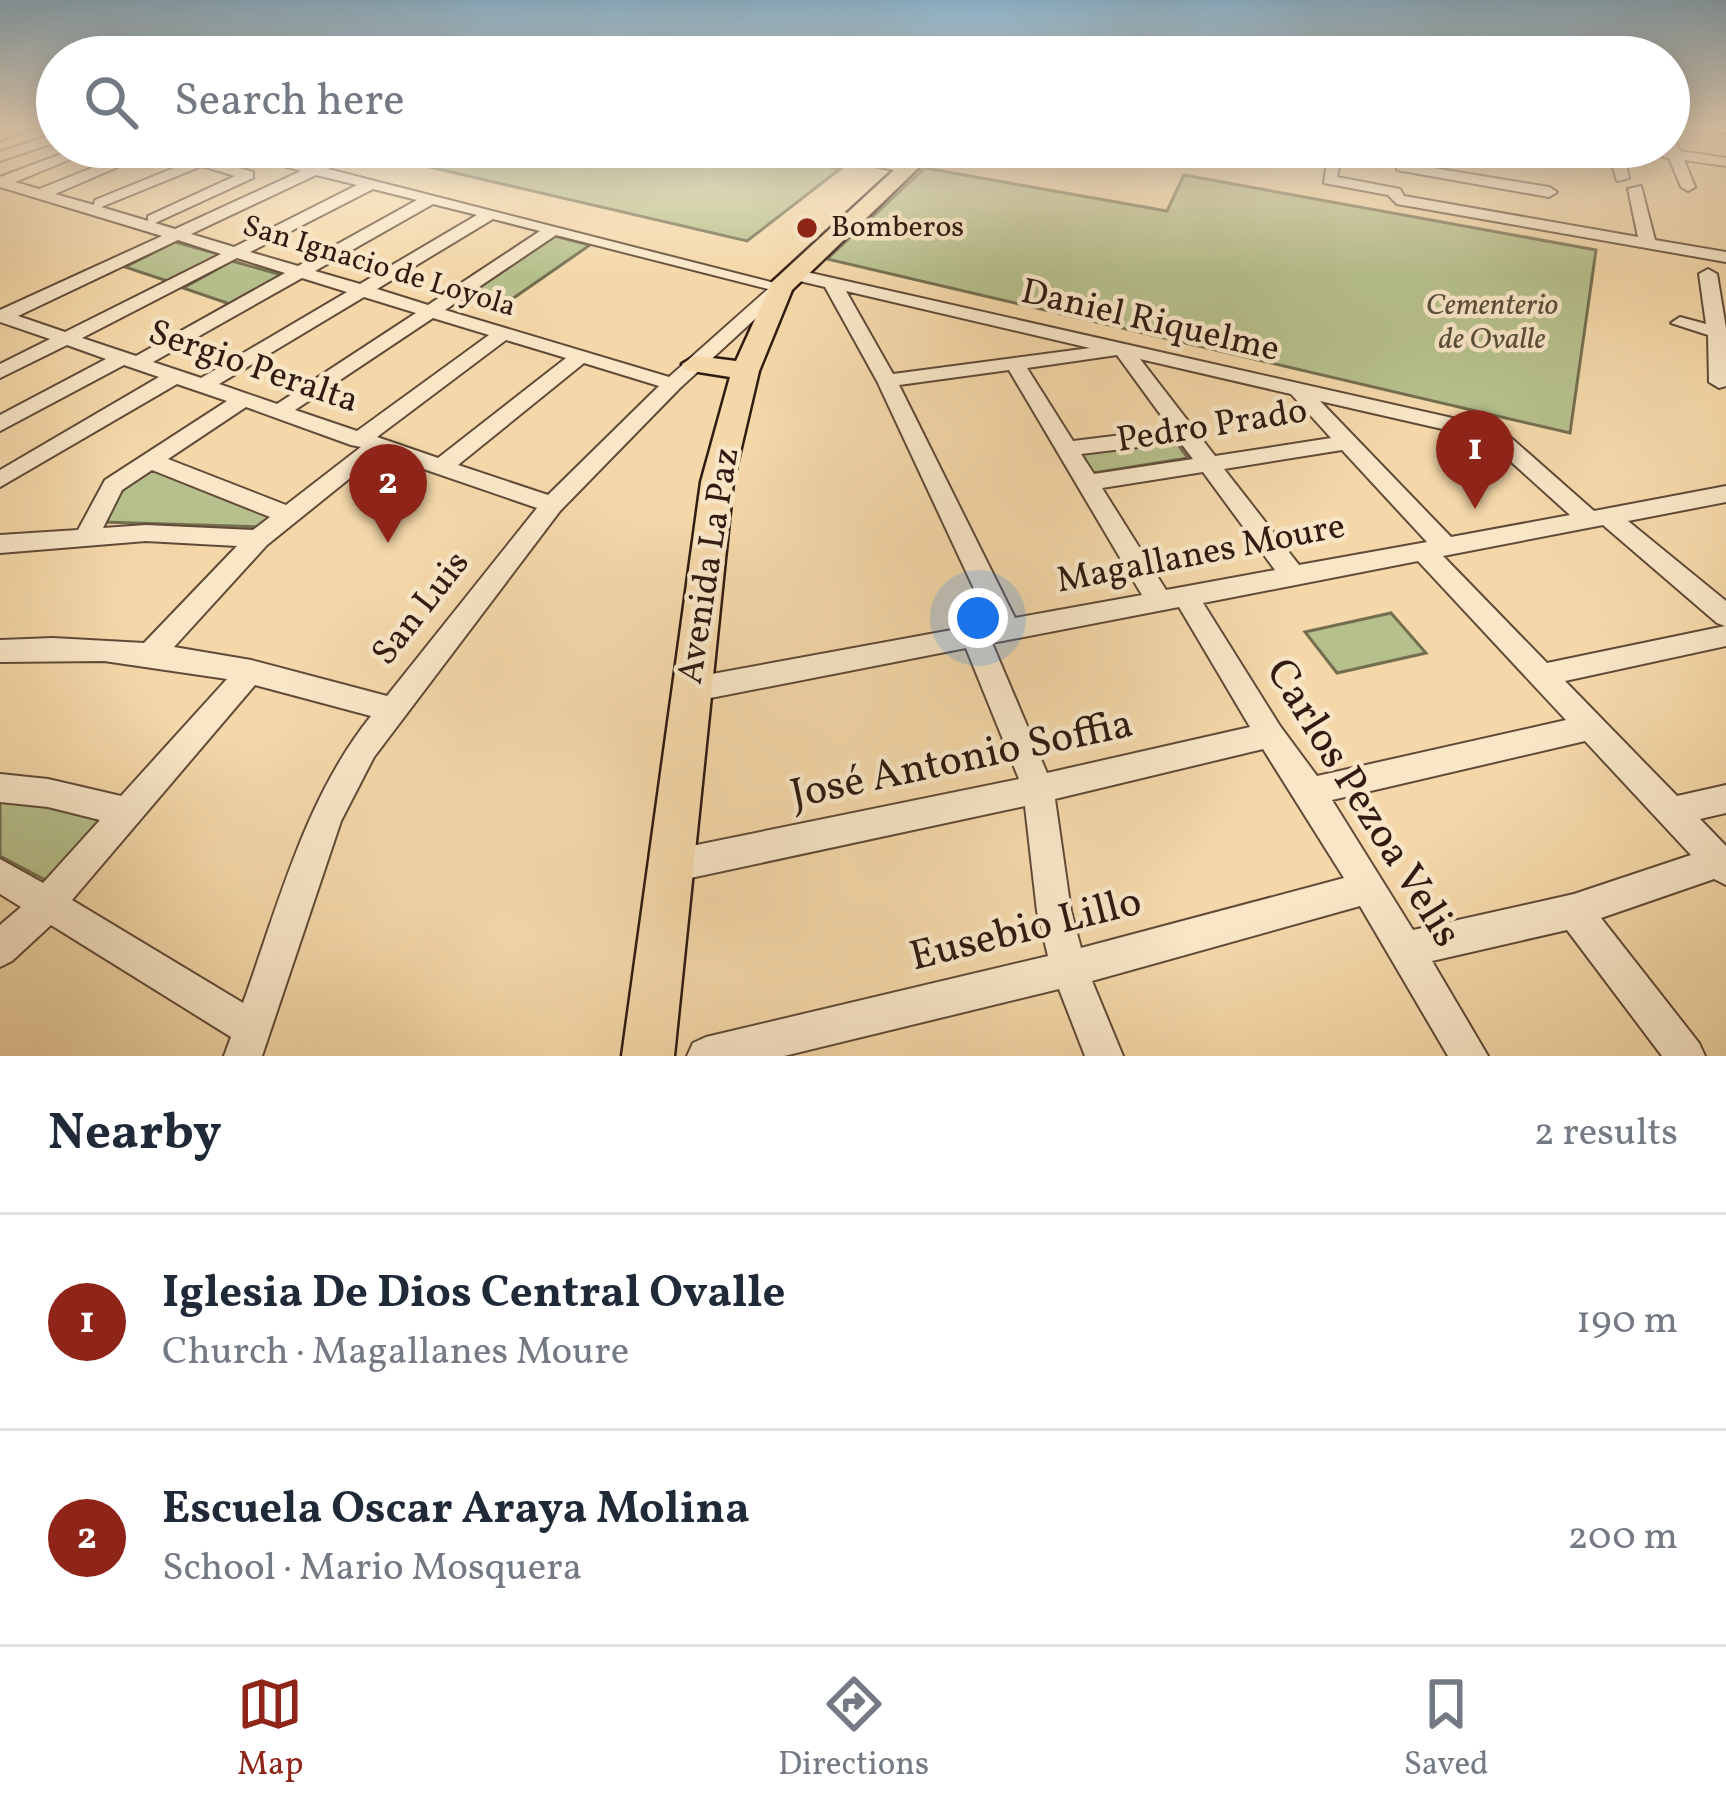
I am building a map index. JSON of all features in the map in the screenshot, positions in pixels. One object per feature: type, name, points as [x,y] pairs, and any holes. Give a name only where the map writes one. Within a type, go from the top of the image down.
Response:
[{"type":"main road","name":"Avenida La Paz","points":[[648,1056],[717,482],[745,371],[787,281],[899,176]]},
{"type":"main road","points":[[696,364],[745,371]]},
{"type":"street","points":[[40,194],[84,176]]},
{"type":"street","points":[[100,203],[164,176]]},
{"type":"street","points":[[154,219],[247,176]]},
{"type":"street","points":[[4,321],[301,176]]},
{"type":"street","name":"Daniel Riquelme","points":[[340,176],[553,230],[787,281],[832,283],[1493,434],[1597,517]]},
{"type":"street","points":[[1330,176],[1329,180],[1395,191]]},
{"type":"street","points":[[1399,176],[1397,199],[1726,257]]},
{"type":"street","points":[[1457,176],[1549,192]]},
{"type":"street","points":[[1547,176],[1553,225]]},
{"type":"street","points":[[1626,176],[1648,243]]},
{"type":"street","points":[[1684,176],[1688,187]]},
{"type":"street","name":"San Ignacio de Loyola","points":[[3,184],[673,384]]},
{"type":"street","points":[[0,372],[371,184]]},
{"type":"street","points":[[0,424],[300,272],[430,199]]},
{"type":"street","points":[[203,385],[491,214]]},
{"type":"street","points":[[278,412],[553,230]]},
{"type":"street","points":[[1708,274],[1722,333],[1718,382]]},
{"type":"street","name":"San Luis","points":[[248,1042],[326,818],[350,769],[552,505],[673,384],[787,281]]},
{"type":"street","points":[[832,283],[887,381],[991,633],[1039,789],[1054,911],[1069,969],[1104,1056]]},
{"type":"street","name":"Sergio Peralta","points":[[4,321],[552,505]]},
{"type":"street","points":[[1680,323],[1722,333]]},
{"type":"street","points":[[154,651],[258,539],[502,333]]},
{"type":"street","points":[[887,381],[1122,349],[1292,574]]},
{"type":"street","points":[[440,467],[581,356]]},
{"type":"street","name":"Carlos Pezoa Velis","points":[[1015,364],[1087,483],[1310,791],[1468,1056]]},
{"type":"street","points":[[0,480],[176,376]]},
{"type":"street","points":[[1297,389],[1348,442],[1588,728],[1723,866],[1574,911],[1404,950]]},
{"type":"street","points":[[86,537],[113,485],[243,400]]},
{"type":"street","name":"Pedro Prado","points":[[1066,449],[1186,434]]},
{"type":"street","name":"Pedro Prado","points":[[1087,483],[1348,442]]},
{"type":"street","points":[[148,460],[289,515]]},
{"type":"street","name":"Magallanes Moure","points":[[691,690],[1726,494]]},
{"type":"street","points":[[1597,517],[1726,616]]},
{"type":"street","points":[[0,544],[146,533],[258,539]]},
{"type":"street","points":[[1541,675],[1726,636]]},
{"type":"street","points":[[0,651],[59,647],[154,651],[393,710]]},
{"type":"street","points":[[0,949],[48,903],[250,671]]},
{"type":"street","points":[[1310,791],[1588,728]]},
{"type":"street","name":"José Antonio Soffia","points":[[672,866],[1270,735]]},
{"type":"street","points":[[0,788],[48,793],[127,812]]},
{"type":"street","points":[[1671,812],[1726,799]]},
{"type":"street","points":[[0,875],[248,1042]]},
{"type":"street","name":"Eusebio Lillo","points":[[706,1056],[1069,969],[1366,888]]},
{"type":"street","points":[[1574,911],[1686,1056]]},
{"type":"green space","points":[[470,176],[831,176],[747,241]]},
{"type":"green space","name":"Cementerio de Ovalle","points":[[916,176],[972,176],[1167,211],[1183,176],[1191,176],[1596,250],[1570,433],[827,259]]},
{"type":"green space","points":[[554,236],[590,245],[512,299],[474,288]]},
{"type":"green space","points":[[175,242],[222,255],[170,282],[125,267]]},
{"type":"green space","points":[[232,261],[282,275],[230,304],[183,288]]},
{"type":"green space","points":[[1176,442],[1188,458],[1093,473],[1082,454]]},
{"type":"green space","points":[[149,466],[274,516],[260,527],[101,522],[125,480]]},
{"type":"green space","points":[[1391,613],[1426,653],[1337,673],[1305,632]]},
{"type":"green space","points":[[0,800],[112,817],[51,883],[0,856]]},
{"type":"place","name":"Bomberos","points":[[807,228]]},
{"type":"place","name":"Iglesia De Dios Central Ovalle","points":[[1475,509]]},
{"type":"place","name":"Escuela Oscar Araya Molina","points":[[388,543]]}]
